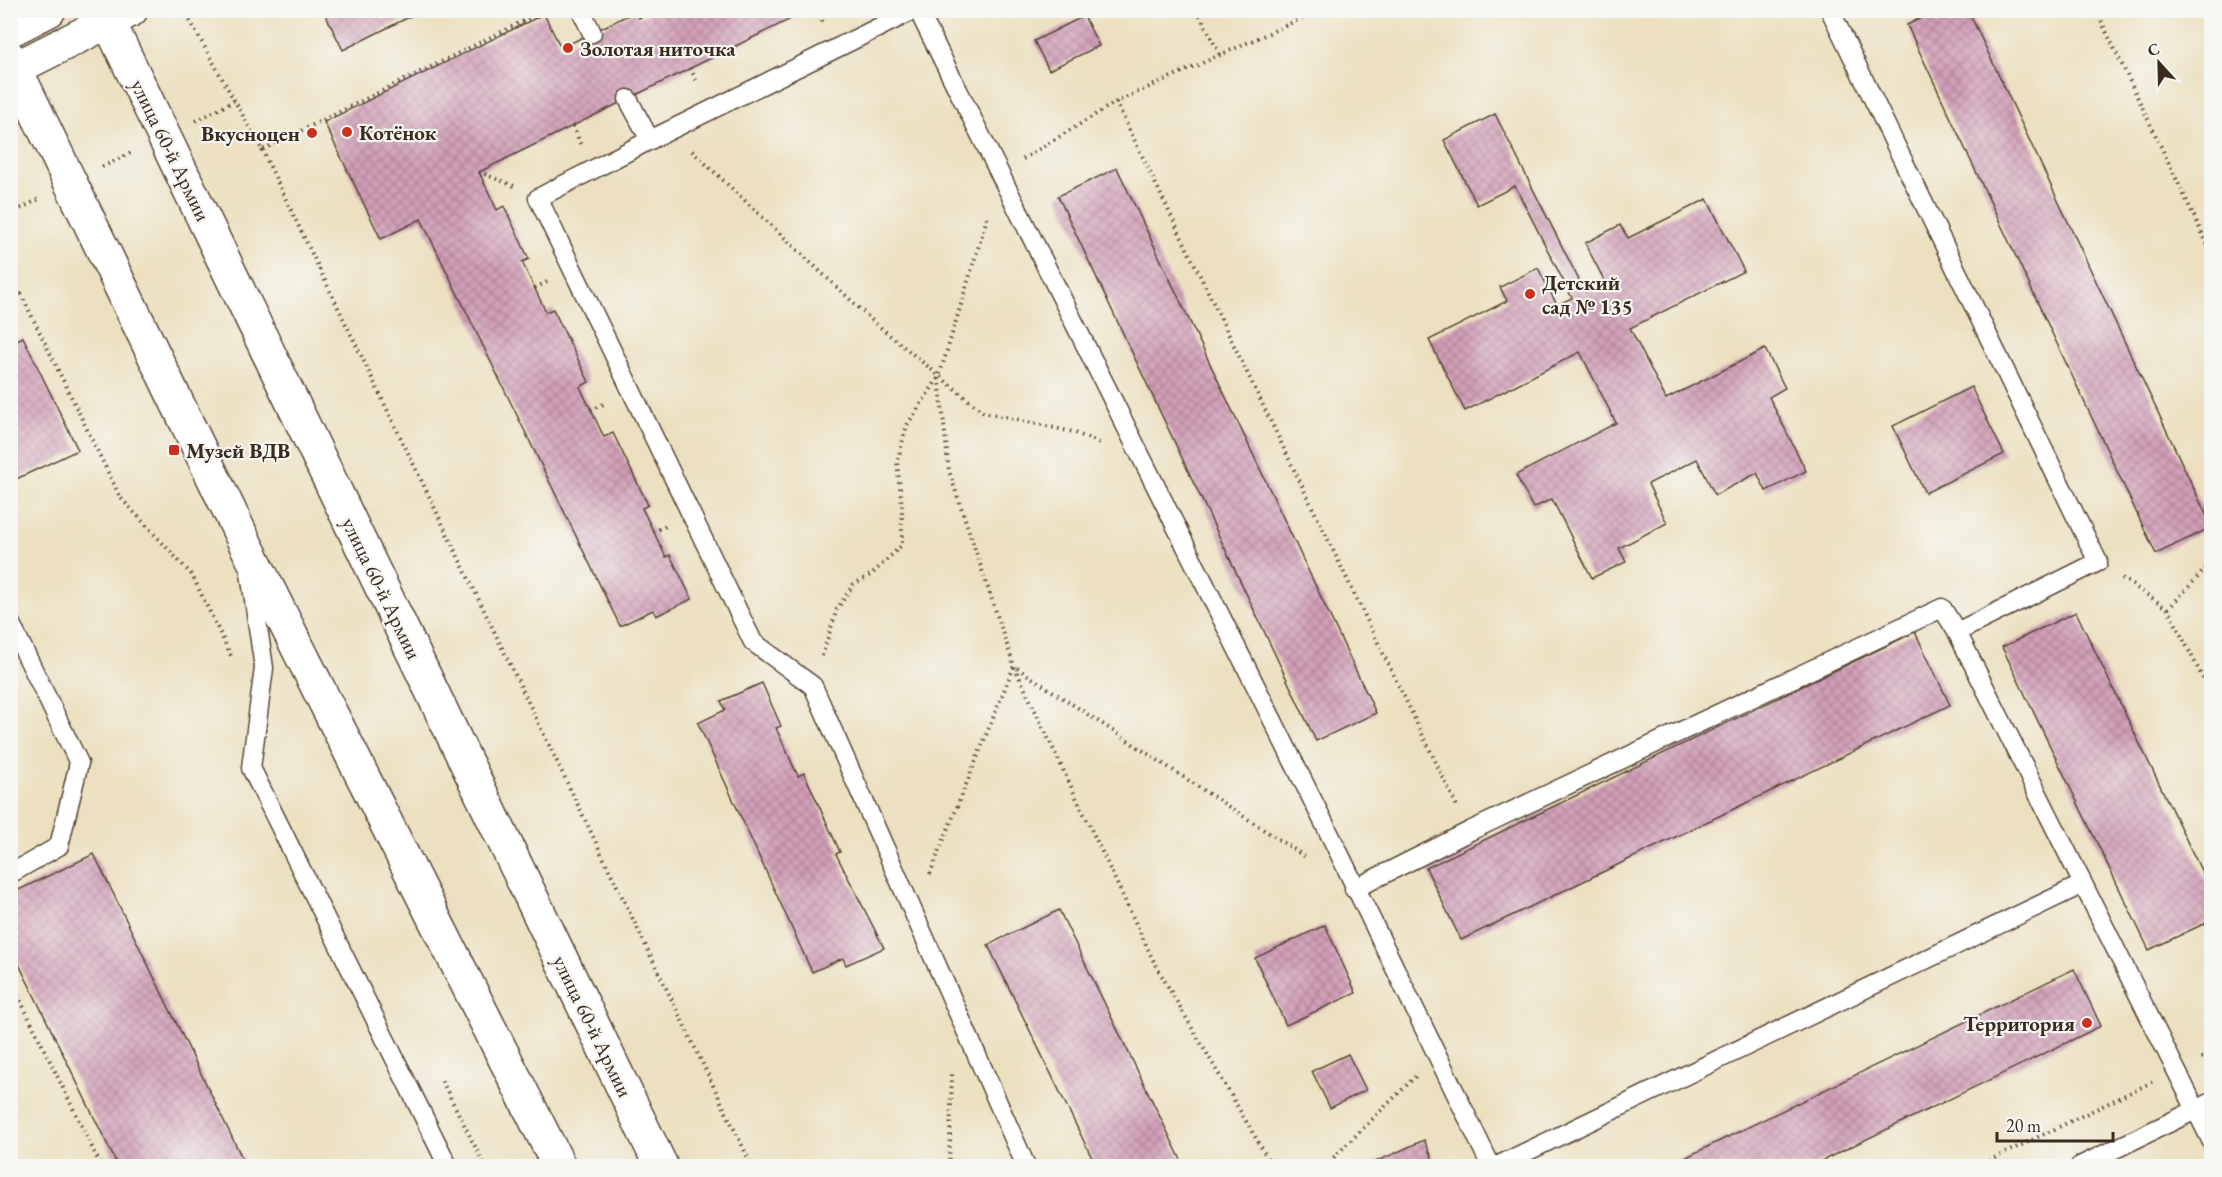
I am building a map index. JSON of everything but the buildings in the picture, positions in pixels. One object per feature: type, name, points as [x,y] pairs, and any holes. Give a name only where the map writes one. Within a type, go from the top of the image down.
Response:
[{"type":"main road","points":[[10,30],[49,10]]},
{"type":"main road","points":[[114,14],[12,65],[246,545],[559,1167]]},
{"type":"main road","name":"улица 60-й Армии","points":[[114,14],[165,136],[661,1167]]},
{"type":"lane","points":[[581,10],[592,33]]},
{"type":"lane","points":[[914,10],[669,130],[538,198],[753,642],[813,686],[1026,1167]]},
{"type":"lane","points":[[918,10],[1001,172],[1491,1167]]},
{"type":"lane","points":[[1830,10],[2098,562],[1956,632]]},
{"type":"lane","points":[[628,99],[650,140]]},
{"type":"lane","points":[[246,545],[264,668],[251,768],[448,1167]]},
{"type":"lane","points":[[1354,889],[1470,831],[1942,608],[2176,1070],[2203,1106],[2211,1142]]},
{"type":"lane","points":[[10,622],[79,763],[59,846],[10,874]]},
{"type":"lane","points":[[1497,1167],[2083,884]]},
{"type":"lane","points":[[2080,1167],[2203,1106]]},
{"type":"path","points":[[184,10],[262,150],[752,1167]]},
{"type":"path","points":[[262,150],[546,10]]},
{"type":"path","points":[[1197,10],[1220,55]]},
{"type":"path","points":[[813,686],[837,609],[853,585],[872,574],[902,545],[902,506],[897,462],[907,425],[939,377],[1001,172],[1116,102],[1320,10]]},
{"type":"path","points":[[2096,10],[2211,254]]},
{"type":"path","points":[[10,214],[234,102]]},
{"type":"path","points":[[1116,102],[1470,831]]},
{"type":"path","points":[[669,130],[875,323],[983,412],[1073,432],[1108,447]]},
{"type":"path","points":[[939,377],[950,471],[1014,666],[1155,964],[1272,1167]]},
{"type":"path","points":[[2098,562],[2168,609],[2211,696]]},
{"type":"path","points":[[2168,609],[2211,562]]},
{"type":"path","points":[[1014,666],[1354,889]]},
{"type":"path","points":[[914,914],[1014,666]]},
{"type":"path","points":[[10,979],[101,1167]]},
{"type":"path","points":[[1978,1167],[2211,1053]]},
{"type":"path","points":[[1325,1167],[1436,1055]]},
{"type":"path","points":[[949,1167],[953,1063]]},
{"type":"place","name":"Золотая ниточка","points":[[568,48]]},
{"type":"place","name":"Котёнок","points":[[347,132]]},
{"type":"place","name":"Вкусноцен","points":[[312,133]]},
{"type":"place","name":"Детский сад № 135","points":[[1530,294]]},
{"type":"place","name":"Музей ВДВ","points":[[174,450]]},
{"type":"place","name":"Территория","points":[[2087,1023]]}]
